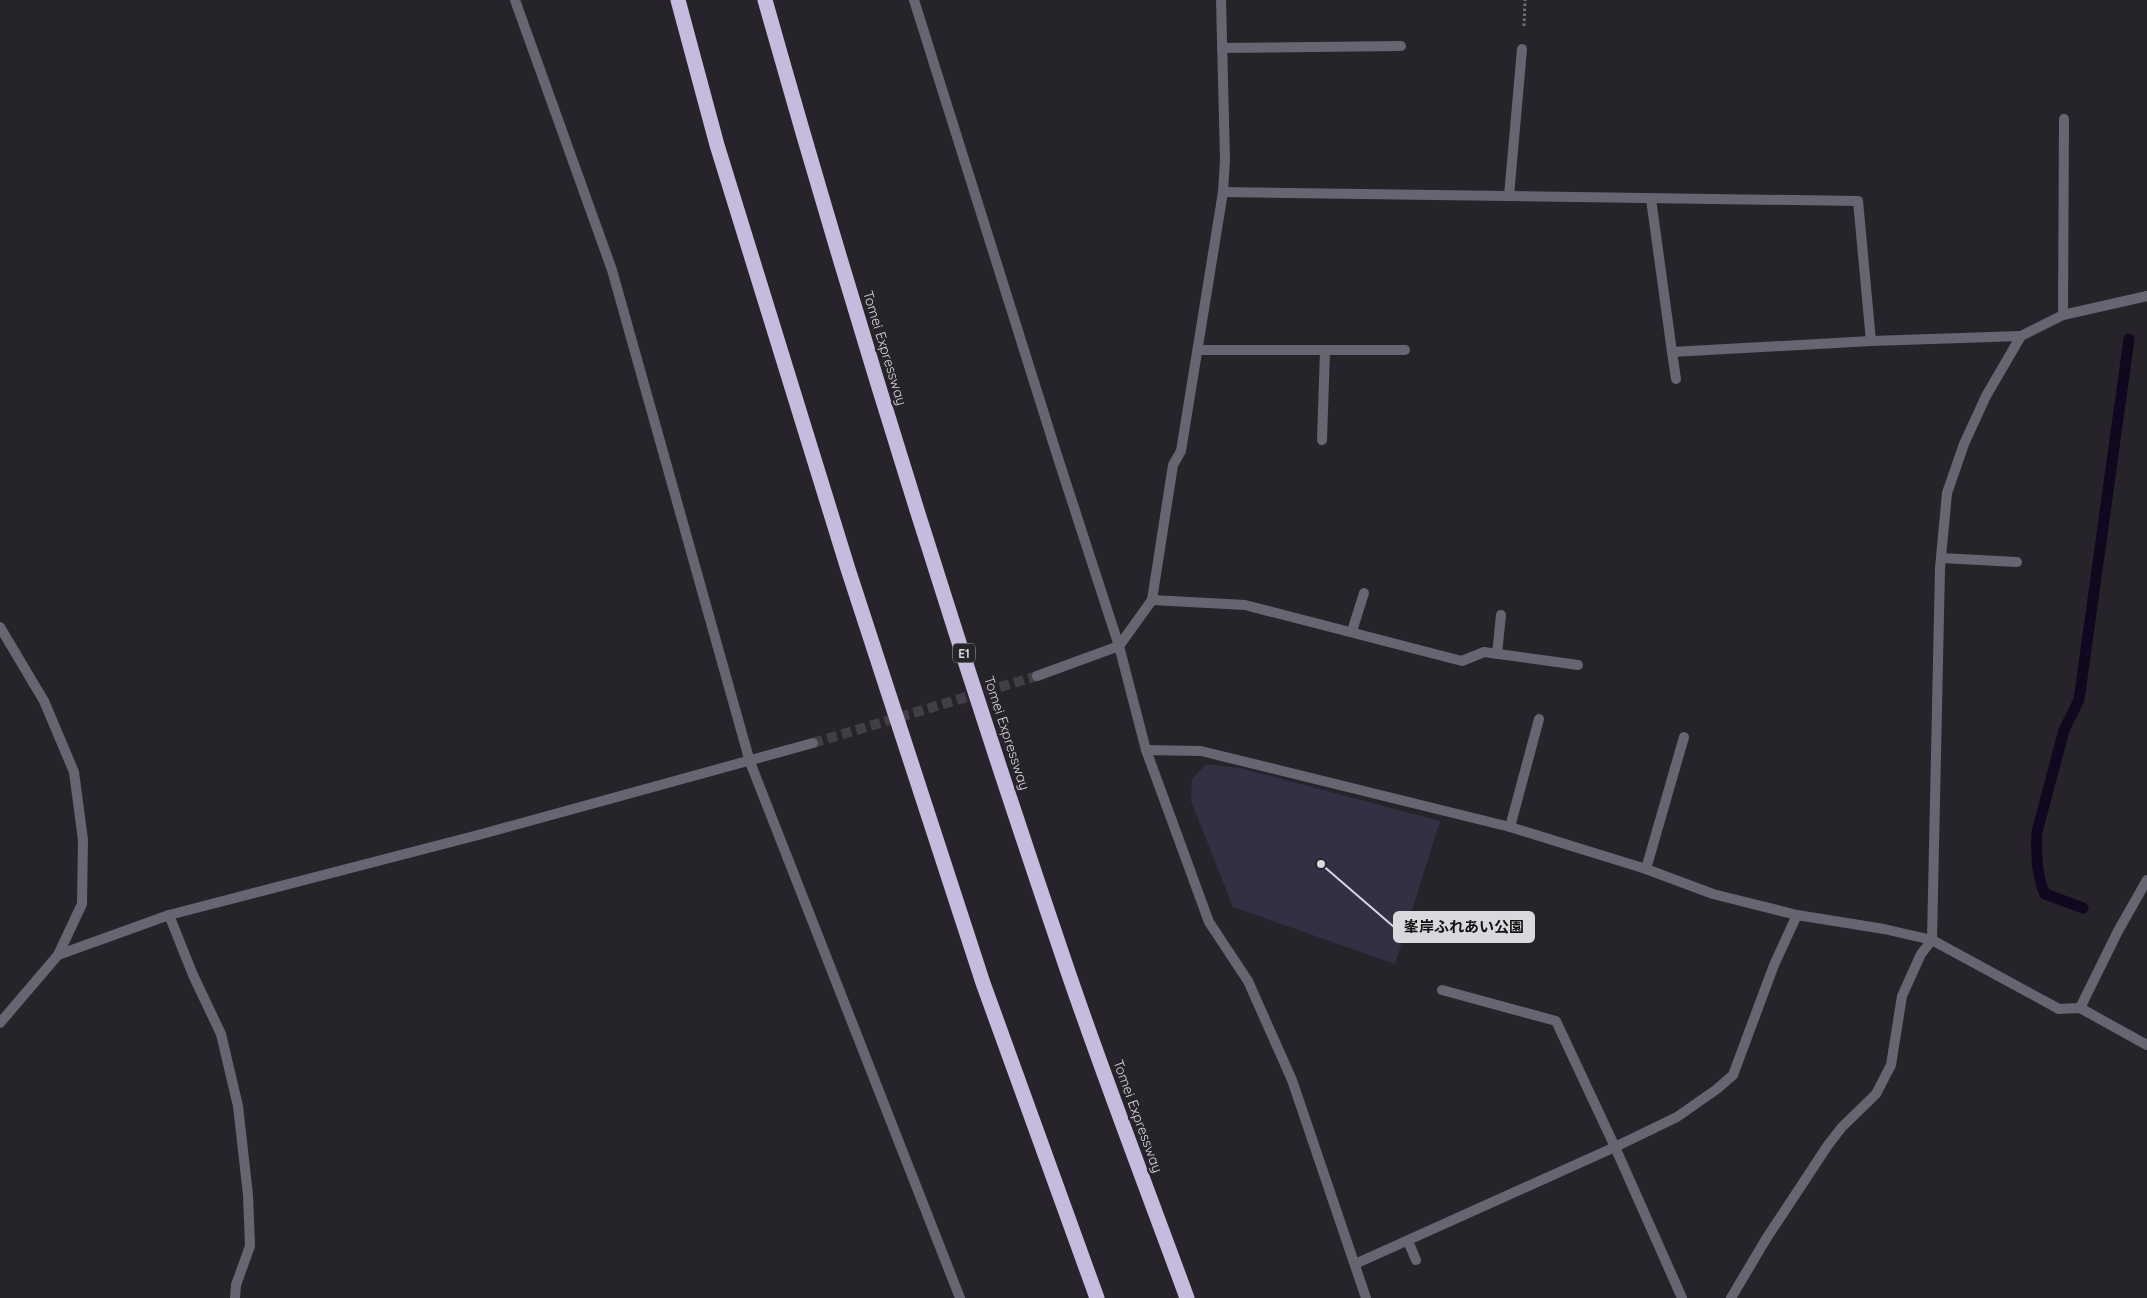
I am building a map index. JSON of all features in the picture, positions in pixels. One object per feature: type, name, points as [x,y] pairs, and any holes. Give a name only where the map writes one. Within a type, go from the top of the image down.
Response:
[{"type":"highway","points":[[678,0],[717,145],[854,588],[982,983],[1097,1298]]},
{"type":"highway","name":"Tomei Expressway","points":[[765,0],[806,144],[930,550],[1066,964],[1187,1298]]},
{"type":"street","points":[[515,0],[612,270],[750,762],[960,1298]]},
{"type":"street","points":[[914,0],[1119,646],[1146,750],[1209,922],[1248,980],[1292,1080],[1366,1298]]},
{"type":"street","points":[[1037,676],[1119,646],[1152,600],[1173,465],[1181,451],[1223,192],[1225,160],[1222,0]]},
{"type":"street","points":[[1222,48],[1401,46]]},
{"type":"street","points":[[1510,196],[1522,49]]},
{"type":"street","points":[[2063,315],[2064,119]]},
{"type":"street","points":[[1223,192],[1858,201],[1871,341]]},
{"type":"street","points":[[1652,199],[1676,379]]},
{"type":"street","points":[[1672,352],[1871,341],[2021,336],[2063,315],[2147,296]]},
{"type":"street","points":[[1731,1298],[1766,1239],[1828,1144],[1842,1127],[1876,1094],[1891,1065],[1902,996],[1921,954],[1932,940],[1941,558],[1947,493],[1964,444],[1986,396],[2021,336]]},
{"type":"street","points":[[1198,350],[1405,350]]},
{"type":"street","points":[[1322,440],[1324,351]]},
{"type":"street","points":[[1941,558],[2017,562]]},
{"type":"street","points":[[1352,631],[1364,592]]},
{"type":"street","points":[[1152,600],[1245,604],[1462,661],[1484,652],[1578,665]]},
{"type":"street","points":[[1497,654],[1501,615]]},
{"type":"street","points":[[0,627],[44,701],[74,772],[83,840],[82,904],[58,955],[0,1023]]},
{"type":"street","points":[[1510,828],[1539,720]]},
{"type":"street","points":[[1646,869],[1684,737]]},
{"type":"street","points":[[58,955],[169,915],[482,834],[750,762],[813,743]]},
{"type":"street","points":[[1146,750],[1200,752],[1510,828],[1646,869],[1713,894],[1798,915],[1884,929],[1932,940],[2060,1009],[2080,1008],[2147,1045]]},
{"type":"street","points":[[2080,1008],[2118,931],[2147,880]]},
{"type":"street","points":[[169,915],[193,975],[221,1034],[238,1106],[248,1195],[250,1246],[236,1285],[235,1298]]},
{"type":"street","points":[[1355,1264],[1615,1147],[1677,1117],[1717,1089],[1733,1074],[1774,965],[1798,915]]},
{"type":"street","points":[[1442,990],[1556,1022],[1615,1147],[1682,1298]]},
{"type":"street","points":[[1408,1241],[1416,1260]]},
{"type":"shaded area","points":[[1206,764],[1240,768],[1440,821],[1395,964],[1233,907],[1191,801],[1192,779]]},
{"type":"waterway","points":[[2083,908],[2045,894],[2038,872],[2037,832],[2064,730],[2079,700],[2129,339]]},
{"type":"tunnel","points":[[813,743],[1037,676]]},
{"type":"place","name":"峯岸ふれあい公園","points":[[1321,864]]}]
